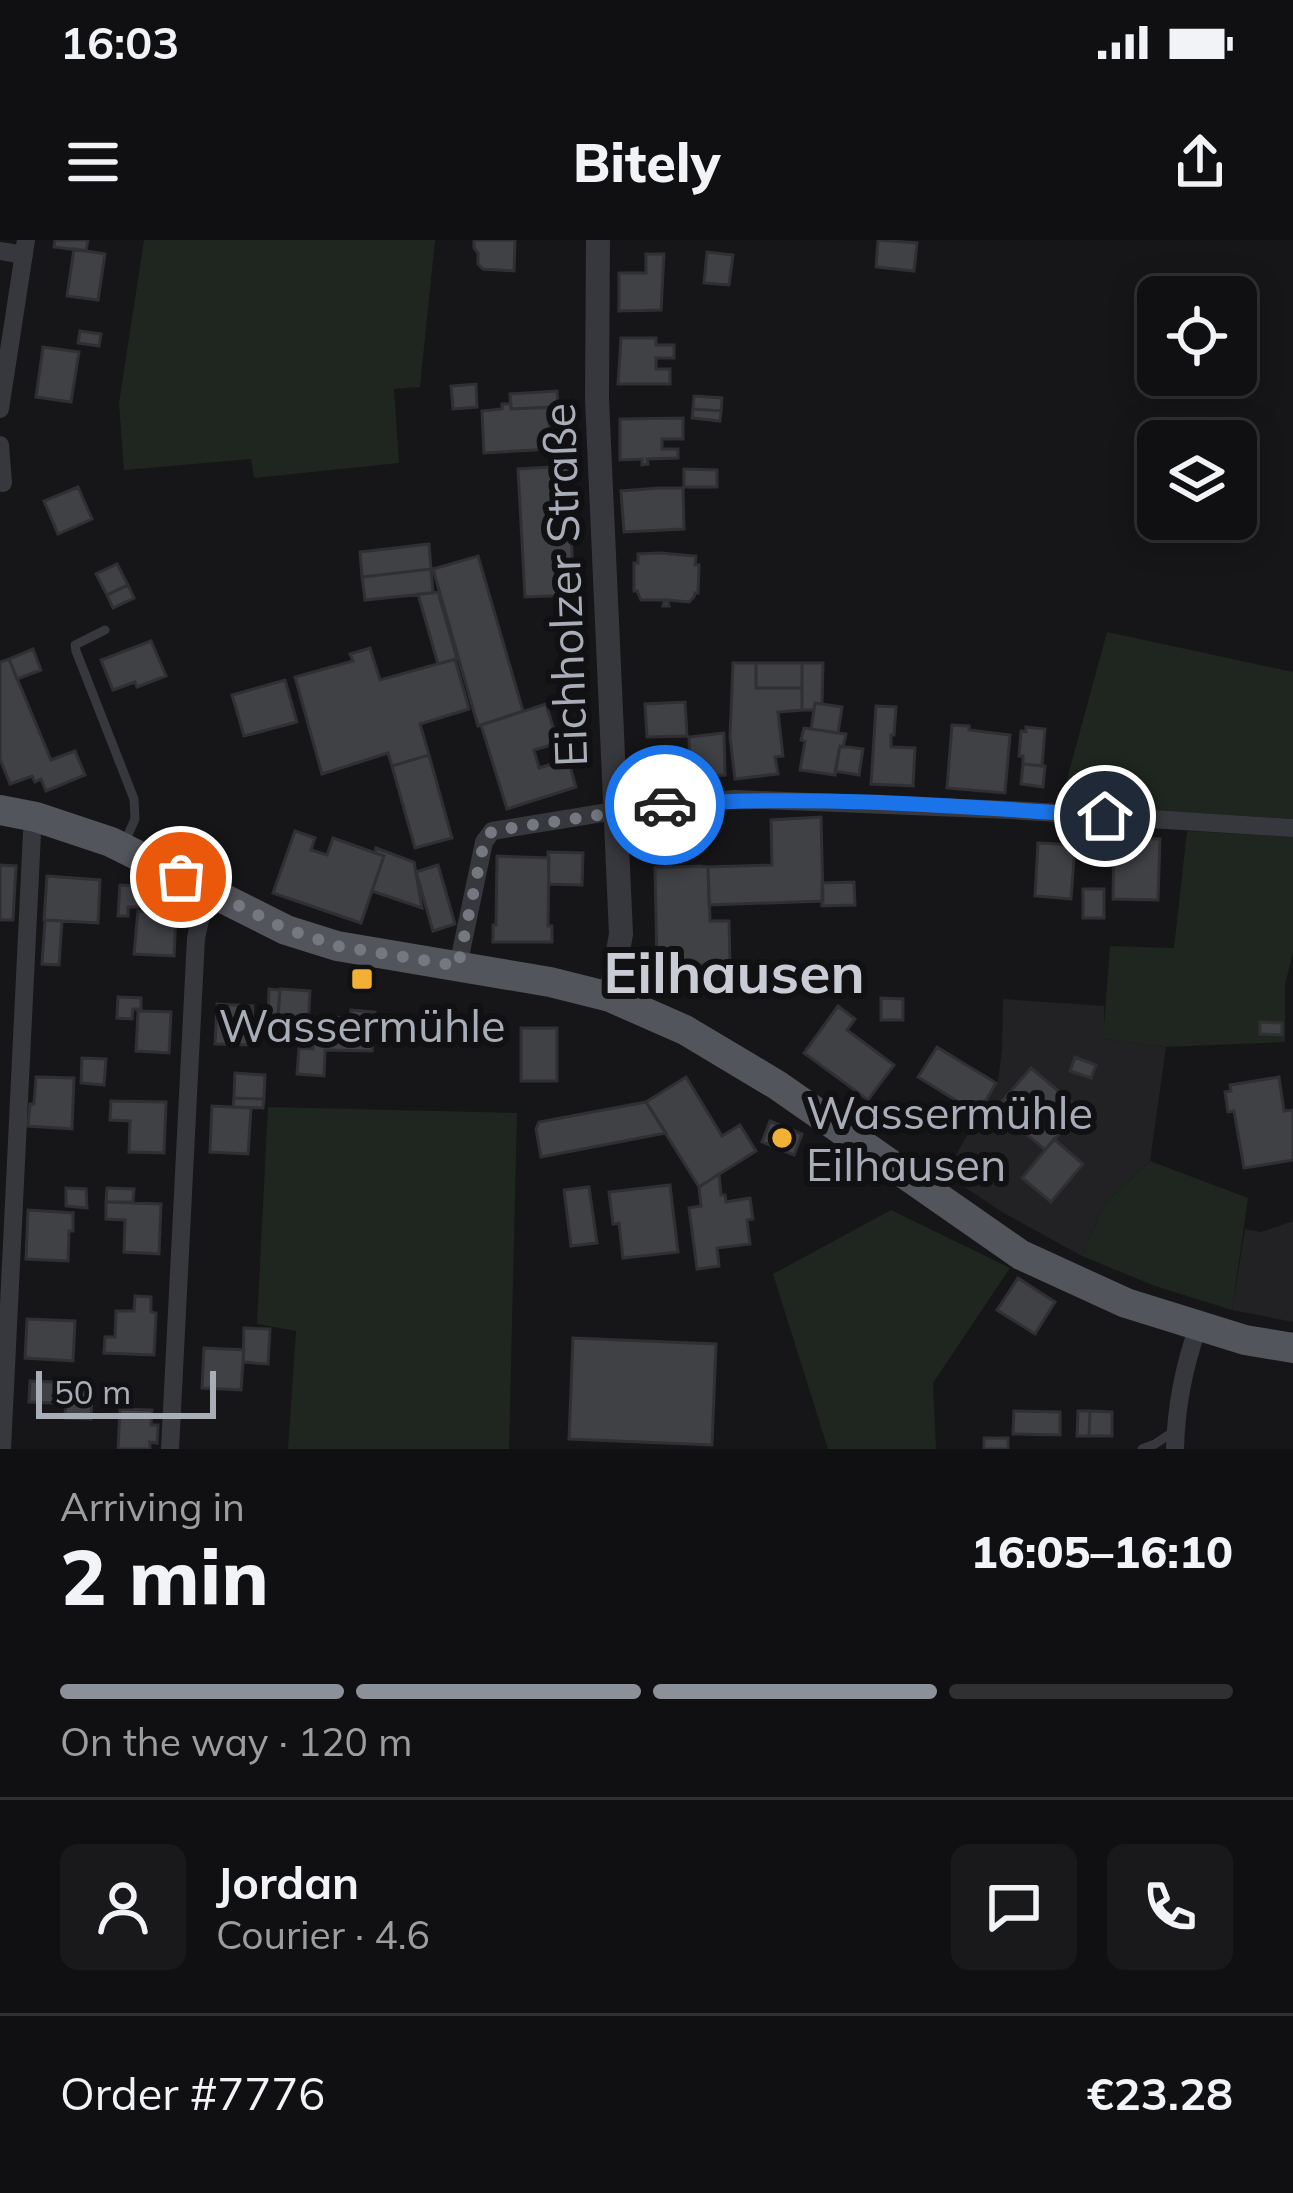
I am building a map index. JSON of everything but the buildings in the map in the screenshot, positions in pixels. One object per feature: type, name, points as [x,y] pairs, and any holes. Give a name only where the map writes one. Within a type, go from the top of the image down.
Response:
[{"type":"main road","points":[[0,811],[36,817],[123,848],[286,929],[338,946],[550,982],[610,998],[685,1030],[777,1085],[1021,1255],[1126,1303],[1198,1328],[1293,1348]]},
{"type":"street","name":"Eichholzer Straße","points":[[598,240],[597,399],[621,934],[610,998]]},
{"type":"street","points":[[0,251],[25,247],[0,410]]},
{"type":"street","points":[[0,445],[3,483]]},
{"type":"street","points":[[458,966],[484,842],[492,831],[616,811],[735,799],[1293,828]]},
{"type":"street","points":[[2,1449],[36,817]]},
{"type":"street","points":[[170,1449],[196,938],[209,891]]},
{"type":"street","points":[[1176,1440],[1181,1394],[1198,1328]]},
{"type":"lane","points":[[105,630],[75,644],[136,807],[123,848]]},
{"type":"lane","points":[[1142,1449],[1176,1440]]},
{"type":"shaded area","points":[[144,240],[435,240],[420,387],[394,389],[399,463],[254,478],[251,459],[124,470],[119,403]]},
{"type":"shaded area","points":[[1107,632],[1293,672],[1293,819],[1060,805]]},
{"type":"shaded area","points":[[1187,831],[1293,837],[1293,952],[1285,985],[1285,1042],[1166,1047],[1103,1039],[1110,946],[1174,948]]},
{"type":"shaded area","points":[[1003,999],[1104,1006],[1104,1039],[1166,1047],[1150,1161],[1105,1203],[1082,1256],[945,1174],[998,1081]]},
{"type":"shaded area","points":[[268,1107],[517,1113],[509,1449],[288,1449],[296,1331],[257,1324]]},
{"type":"shaded area","points":[[1150,1161],[1248,1198],[1232,1310],[1082,1256],[1105,1203]]},
{"type":"shaded area","points":[[891,1210],[1010,1268],[933,1383],[936,1449],[828,1449],[773,1274]]},
{"type":"shaded area","points":[[1293,1221],[1293,1322],[1232,1310],[1245,1229],[1261,1232]]},
{"type":"way so far","points":[[181,877],[286,929],[338,946],[458,966],[484,842],[492,831],[665,805]]},
{"type":"place","name":"Wassermühle","points":[[362,979]]},
{"type":"place","name":"Wassermühle Eilhausen","points":[[782,1138]]},
{"type":"district","name":"Eilhausen","points":[[734,971]]},
{"type":"route","points":[[665,805],[735,799],[821,800],[1105,816]]}]
